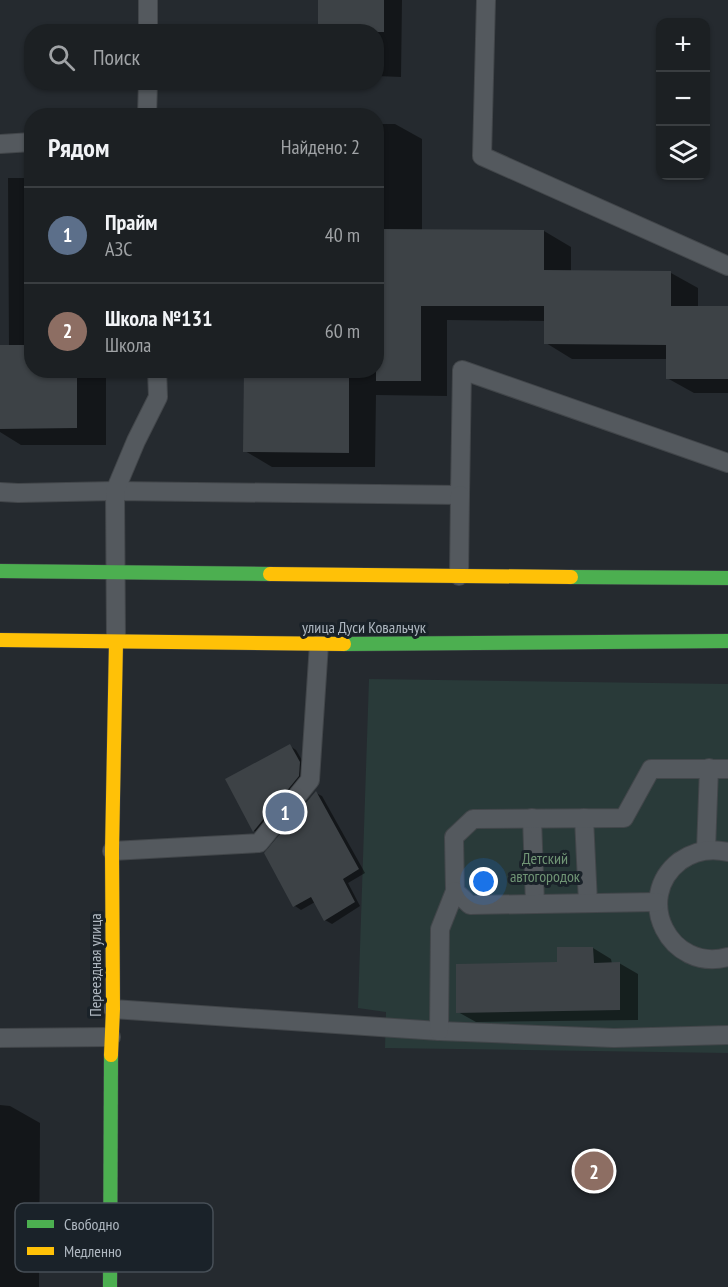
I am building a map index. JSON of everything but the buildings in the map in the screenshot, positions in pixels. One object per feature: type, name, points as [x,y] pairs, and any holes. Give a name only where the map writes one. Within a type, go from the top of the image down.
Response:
[{"type":"main road","points":[[0,571],[728,578]]},
{"type":"main road","name":"улица Дуси Ковальчук","points":[[0,640],[319,644],[728,640]]},
{"type":"main road","name":"Переездная улица","points":[[110,1203],[112,851],[116,642]]},
{"type":"main road","name":"Переездная улица","points":[[110,1272],[110,1287]]},
{"type":"lane","points":[[148,0],[148,24]]},
{"type":"lane","points":[[486,0],[482,156],[728,266]]},
{"type":"lane","points":[[147,108],[148,90]]},
{"type":"lane","points":[[0,144],[24,142]]},
{"type":"lane","points":[[459,576],[462,370],[728,463]]},
{"type":"lane","points":[[116,642],[115,491],[158,397],[157,378]]},
{"type":"lane","points":[[0,492],[460,495]]},
{"type":"lane","points":[[112,851],[259,843],[310,780],[319,644]]},
{"type":"lane","points":[[706,850],[709,768]]},
{"type":"lane","points":[[439,1031],[440,929],[455,891],[454,837],[474,819],[624,818],[651,769],[728,769]]},
{"type":"lane","points":[[532,818],[535,904]]},
{"type":"lane","points":[[584,818],[588,903]]},
{"type":"lane","points":[[728,852],[706,850],[688,855],[672,867],[662,883],[657,902],[660,921],[669,938],[683,951],[700,958],[728,957]]},
{"type":"lane","points":[[455,891],[470,904],[657,902]]},
{"type":"lane","points":[[113,1009],[439,1031],[614,1038],[728,1035]]},
{"type":"lane","points":[[0,1038],[111,1036]]},
{"type":"green space","name":"Детский автогородок","points":[[369,679],[728,684],[728,1053],[385,1048],[386,1012],[358,1008]]},
{"type":"traffic: fast","points":[[0,571],[270,574]]},
{"type":"traffic: fast","points":[[571,577],[728,578]]},
{"type":"traffic: fast","points":[[344,644],[728,641]]},
{"type":"traffic: fast","points":[[110,1203],[111,1055]]},
{"type":"traffic: fast","points":[[110,1272],[110,1287]]},
{"type":"traffic: slow","points":[[270,574],[571,577]]},
{"type":"traffic: slow","points":[[0,640],[344,644]]},
{"type":"traffic: slow","points":[[111,1055],[116,642]]},
{"type":"place","name":"Прайм","points":[[285,812]]},
{"type":"place","name":"Школа №131","points":[[594,1171]]}]
